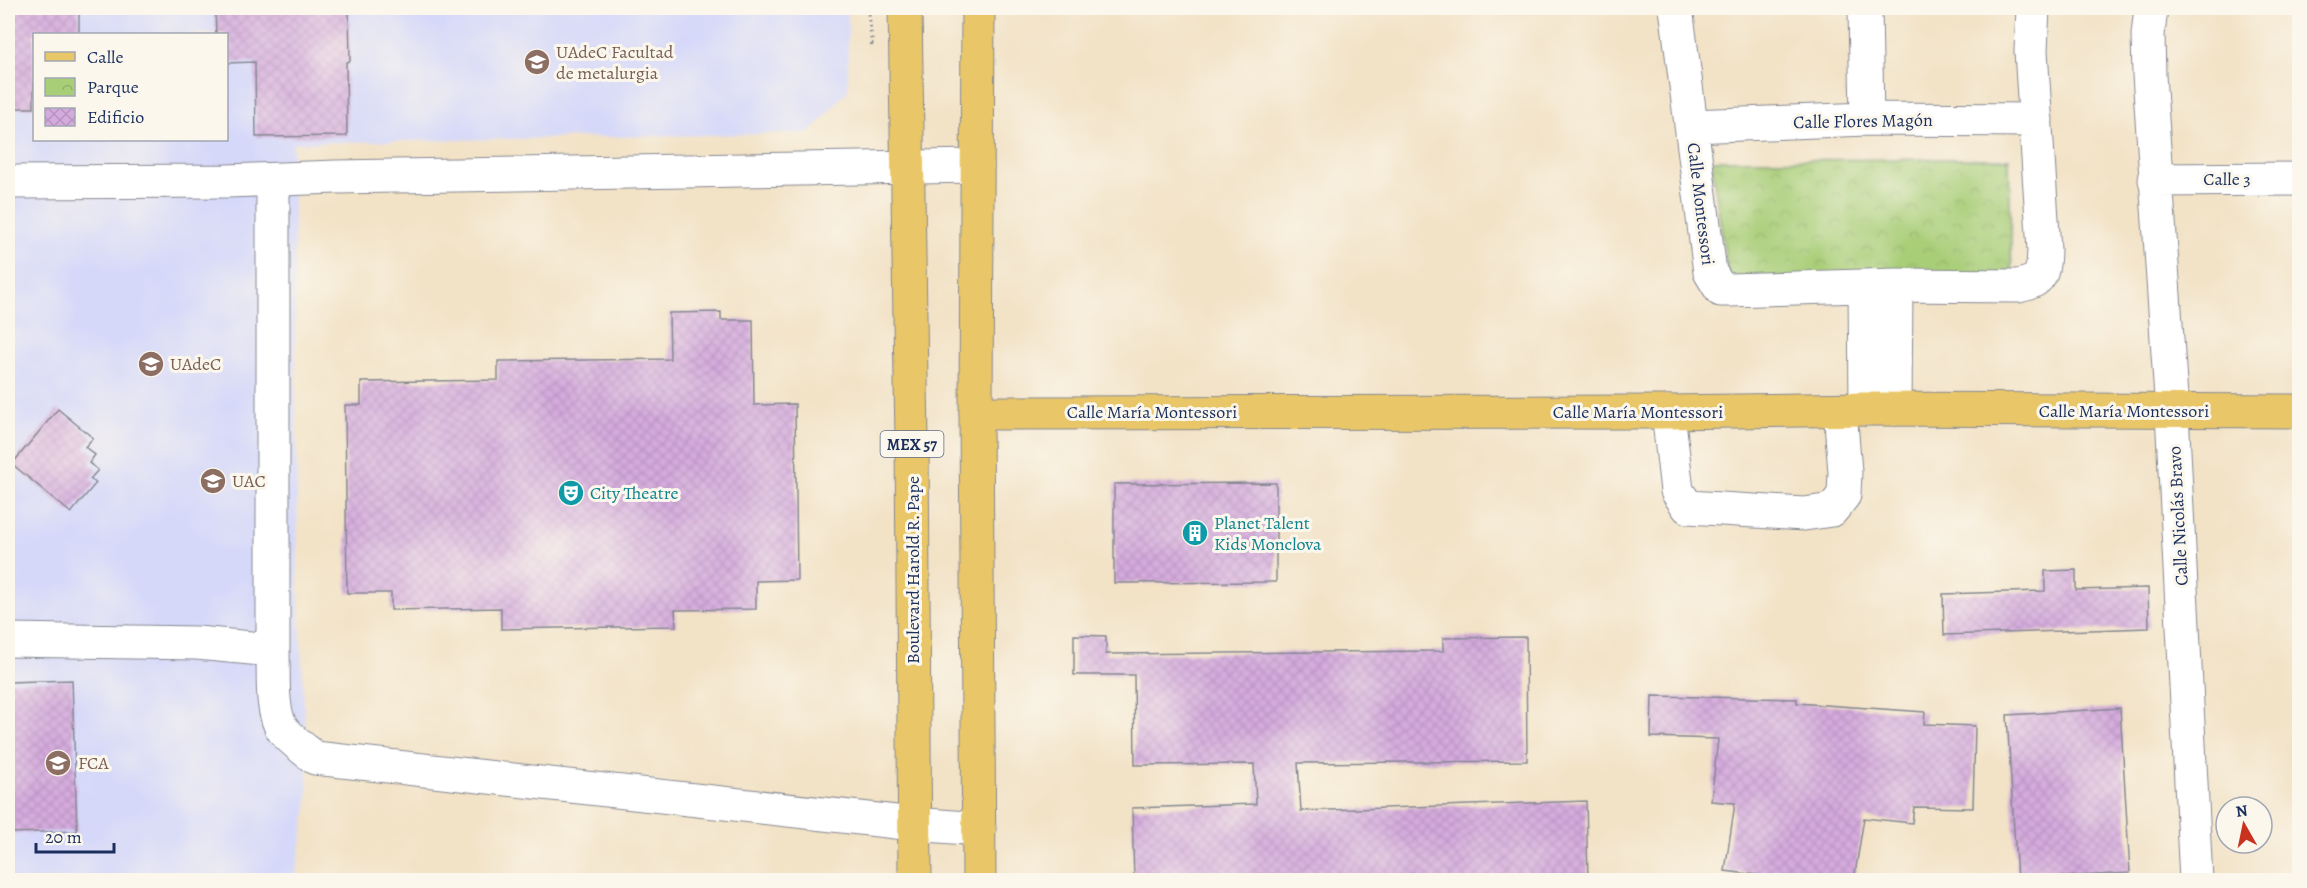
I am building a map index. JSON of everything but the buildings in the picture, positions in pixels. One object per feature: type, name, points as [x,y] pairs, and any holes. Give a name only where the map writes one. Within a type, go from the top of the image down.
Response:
[{"type":"main road","name":"Boulevard Harold R. Pape","points":[[905,8],[915,880]]},
{"type":"main road","points":[[978,8],[976,412],[979,880]]},
{"type":"main road","name":"Calle María Montessori","points":[[976,412],[1668,412],[1867,409],[2300,411]]},
{"type":"street","name":"Calle Montessori","points":[[1676,8],[1707,255],[1710,272],[1721,290],[1880,286],[2018,286],[2033,283],[2040,277],[2044,265],[2044,250],[2031,51],[2033,8]]},
{"type":"street","points":[[1864,8],[1867,119]]},
{"type":"street","name":"Calle Nicolás Bravo","points":[[2151,8],[2148,35],[2149,75],[2172,412],[2196,880]]},
{"type":"street","name":"Calle Flores Magón","points":[[1691,126],[1867,119],[2036,120]]},
{"type":"street","points":[[8,182],[273,180],[977,166]]},
{"type":"street","name":"Calle 3","points":[[2155,180],[2299,179]]},
{"type":"street","points":[[273,180],[273,650],[275,711],[281,728],[290,738],[315,758],[914,824],[979,829]]},
{"type":"street","points":[[1668,412],[1677,491],[1688,507],[1804,514],[1832,510],[1844,495],[1845,472],[1867,409],[1880,286]]},
{"type":"street","points":[[11,635],[273,650]]},
{"type":"path","points":[[868,8],[872,44]]},
{"type":"shaded area","name":"UAdeC","points":[[8,8],[848,8],[848,90],[810,133],[293,143],[298,584],[308,786],[307,807],[295,880],[8,880]]},
{"type":"green space","points":[[2009,159],[2012,283],[1729,283],[1711,160]]},
{"type":"place","name":"UAdeC Facultad de metalurgia","points":[[537,62]]},
{"type":"place","name":"UAdeC","points":[[151,364]]},
{"type":"place","name":"UAC","points":[[213,481]]},
{"type":"place","name":"City Theatre","points":[[571,493]]},
{"type":"place","name":"Planet Talent Kids Monclova","points":[[1195,533]]},
{"type":"place","name":"FCA","points":[[58,763]]}]
